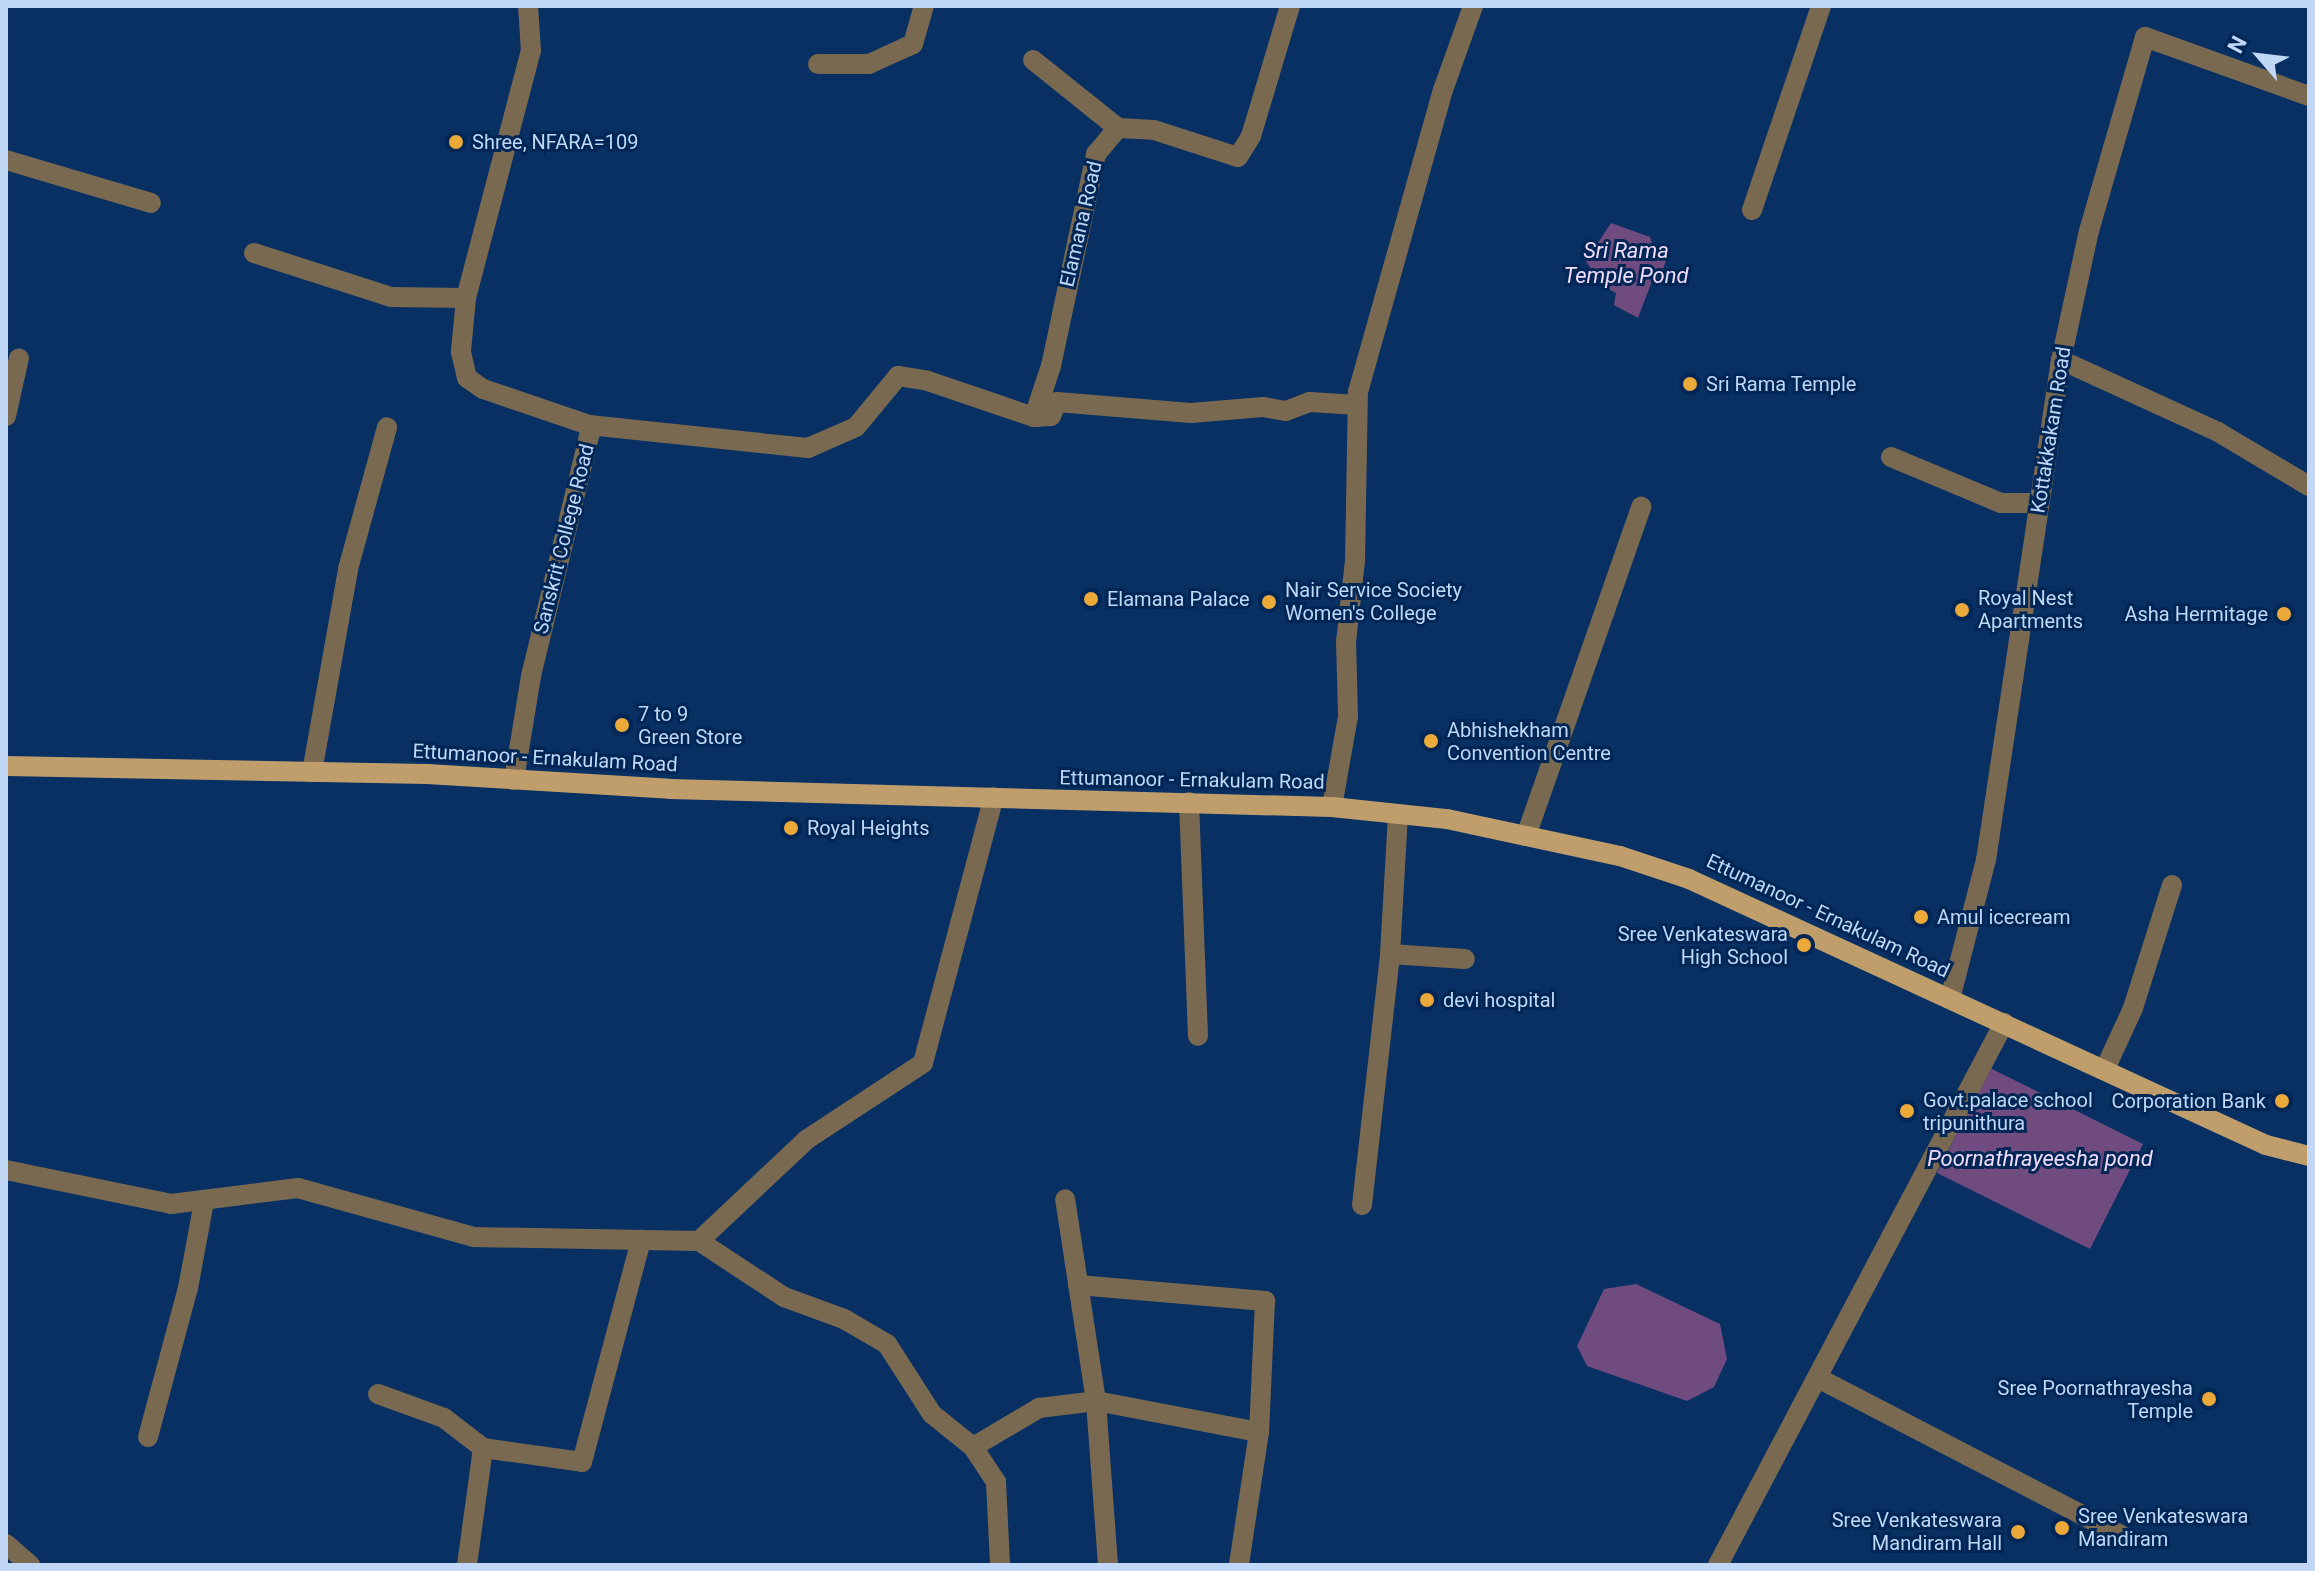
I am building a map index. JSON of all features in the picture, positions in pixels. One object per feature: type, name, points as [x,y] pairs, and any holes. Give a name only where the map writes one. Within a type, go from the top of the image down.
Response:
[{"type":"main road","name":"Ettumanoor - Ernakulam Road","points":[[6,766],[312,772],[670,789],[1332,807],[1526,836],[1665,869],[2266,1145],[2309,1156]]},
{"type":"street","name":"Sanskrit College Road","points":[[514,780],[520,727],[571,528],[589,425],[483,389],[467,378],[461,351],[466,298],[531,51],[528,6]]},
{"type":"street","points":[[818,64],[869,64],[913,44],[924,6]]},
{"type":"street","points":[[1033,60],[1118,128],[1154,130],[1238,157],[1251,136],[1290,6]]},
{"type":"street","points":[[1332,807],[1348,716],[1346,642],[1355,561],[1357,405],[1439,105],[1473,6]]},
{"type":"street","points":[[1752,210],[1821,6]]},
{"type":"street","name":"Kottakkakam Road","points":[[1950,999],[1986,860],[2061,360],[2089,231],[2145,37],[2309,96]]},
{"type":"street","name":"Elamana Road","points":[[1034,417],[1051,366],[1096,154],[1118,128]]},
{"type":"street","points":[[6,160],[151,203]]},
{"type":"street","points":[[254,253],[391,297],[466,298]]},
{"type":"street","points":[[6,416],[19,358]]},
{"type":"street","points":[[2061,360],[2218,432],[2309,486]]},
{"type":"street","points":[[589,425],[808,448],[856,427],[898,376],[1034,417],[1051,416],[1057,402],[1191,413],[1263,407],[1286,411],[1310,402],[1357,405]]},
{"type":"street","points":[[312,772],[348,569],[387,427]]},
{"type":"street","points":[[1891,457],[2001,503],[2039,503]]},
{"type":"street","points":[[1526,836],[1641,507]]},
{"type":"street","points":[[699,1241],[806,1140],[923,1063],[994,797]]},
{"type":"street","points":[[1189,802],[1198,1036]]},
{"type":"street","points":[[1362,1205],[1390,954],[1398,816]]},
{"type":"street","points":[[2105,1069],[2133,1008],[2172,885]]},
{"type":"street","points":[[1390,954],[1465,959]]},
{"type":"street","points":[[1718,1565],[2004,1023]]},
{"type":"street","points":[[6,1170],[171,1204],[298,1188],[474,1237],[699,1241],[784,1297],[844,1319],[887,1344],[932,1414],[973,1447],[996,1482],[1000,1565]]},
{"type":"street","points":[[1065,1199],[1096,1401],[1108,1565]]},
{"type":"street","points":[[148,1437],[188,1288],[204,1202]]},
{"type":"street","points":[[378,1394],[444,1418],[483,1448],[582,1462],[641,1240]]},
{"type":"street","points":[[1078,1285],[1265,1301],[1259,1432],[1239,1565]]},
{"type":"street","points":[[1818,1378],[2121,1535]]},
{"type":"street","points":[[973,1447],[1039,1408],[1096,1401],[1259,1432]]},
{"type":"street","points":[[467,1565],[483,1448]]},
{"type":"street","points":[[6,1544],[30,1565]]},
{"type":"water","name":"Sri Rama Temple Pond","points":[[1611,223],[1650,237],[1655,252],[1668,256],[1660,276],[1655,273],[1638,318],[1614,305],[1616,293],[1602,286],[1586,261]]},
{"type":"water","name":"Poornathrayeesha pond","points":[[1990,1068],[2143,1144],[2090,1249],[1937,1173]]},
{"type":"water","points":[[1636,1284],[1720,1324],[1727,1359],[1714,1387],[1687,1401],[1587,1366],[1577,1346],[1604,1289]]},
{"type":"place","name":"Shree, NFARA=109","points":[[456,142]]},
{"type":"place","name":"Sri Rama Temple","points":[[1690,384]]},
{"type":"place","name":"Elamana Palace","points":[[1091,599]]},
{"type":"place","name":"Nair Service Society Women's College","points":[[1269,602]]},
{"type":"place","name":"Royal Nest Apartments","points":[[1962,610]]},
{"type":"place","name":"Asha Hermitage","points":[[2284,614]]},
{"type":"place","name":"7 to 9 Green Store","points":[[622,725]]},
{"type":"place","name":"Abhishekham Convention Centre","points":[[1431,741]]},
{"type":"place","name":"Royal Heights","points":[[791,828]]},
{"type":"place","name":"Amul icecream","points":[[1921,917]]},
{"type":"place","name":"Sree Venkateswara High School","points":[[1804,945]]},
{"type":"place","name":"devi hospital","points":[[1427,1000]]},
{"type":"place","name":"Corporation Bank","points":[[2282,1101]]},
{"type":"place","name":"Govt.palace school tripunithura","points":[[1907,1111]]},
{"type":"place","name":"Sree Poornathrayesha Temple","points":[[2209,1399]]},
{"type":"place","name":"Sree Venkateswara Mandiram","points":[[2062,1528]]},
{"type":"place","name":"Sree Venkateswara Mandiram Hall","points":[[2018,1532]]}]
